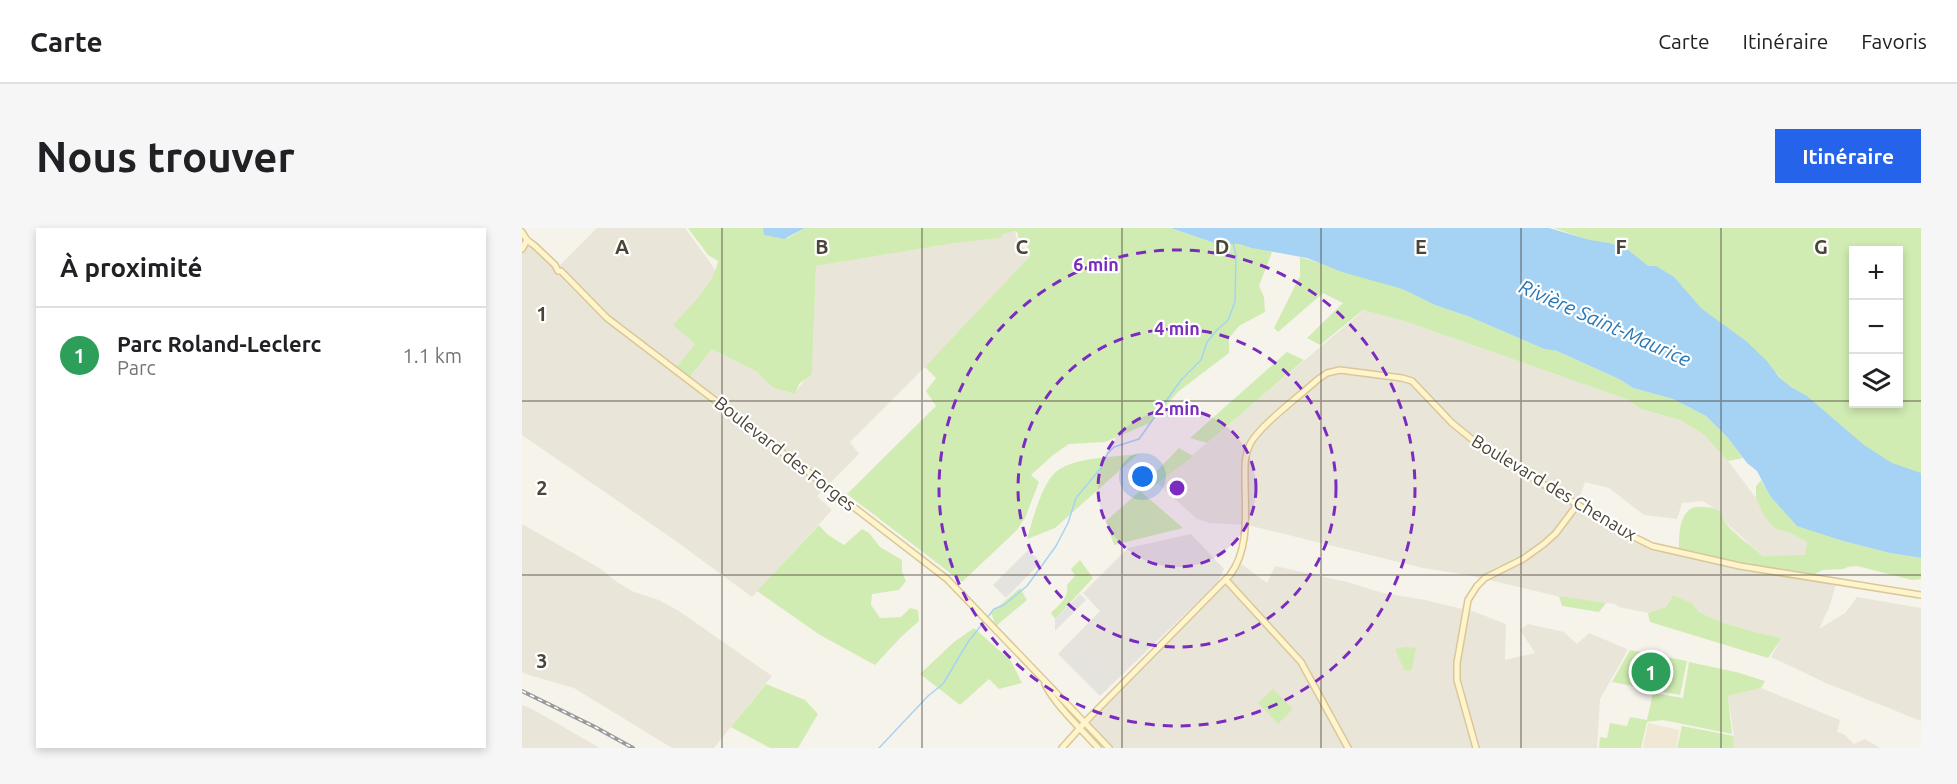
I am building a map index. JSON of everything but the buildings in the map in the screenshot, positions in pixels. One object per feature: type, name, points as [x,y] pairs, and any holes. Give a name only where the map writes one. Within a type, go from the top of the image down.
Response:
[{"type":"street","name":"Boulevard des Forges","points":[[522,232],[527,240],[607,318],[725,408],[729,414],[734,415],[761,438],[940,573],[1044,682],[1048,690],[1082,726],[1098,748]]},
{"type":"street","points":[[522,249],[527,240]]},
{"type":"street","name":"Boulevard des Chenaux","points":[[1062,748],[1226,580],[1238,561],[1244,543],[1245,464],[1250,444],[1276,416],[1321,377],[1334,370],[1413,381],[1452,423],[1474,442],[1642,542],[1669,551],[1740,566],[1921,595]]},
{"type":"street","points":[[1476,748],[1457,680],[1457,663],[1468,600],[1476,586],[1485,578],[1523,559],[1544,544],[1577,505]]},
{"type":"street","points":[[1226,580],[1301,662],[1348,748]]},
{"type":"street","name":"Boulevard des Forges","points":[[1082,726],[1109,748]]},
{"type":"shaded area","points":[[597,228],[685,228],[720,276],[674,325],[695,344],[676,369],[688,379],[712,349],[757,372],[773,388],[794,394],[812,371],[816,266],[999,238],[1003,234],[1015,231],[1017,240],[1030,256],[955,337],[850,442],[859,454],[817,496],[832,510],[752,597],[673,539],[522,435],[522,231],[558,267]]},
{"type":"shaded area","points":[[1364,310],[1404,321],[1626,399],[1641,409],[1680,420],[1703,434],[1726,458],[1756,498],[1774,528],[1807,542],[1805,556],[1763,556],[1724,521],[1721,513],[1703,501],[1682,503],[1677,519],[1644,515],[1609,488],[1585,482],[1577,505],[1632,536],[1679,553],[1837,580],[1829,608],[1819,629],[1845,613],[1857,597],[1921,608],[1921,721],[1826,683],[1771,657],[1782,638],[1718,621],[1699,612],[1692,603],[1673,595],[1666,607],[1648,613],[1619,607],[1615,604],[1569,599],[1468,575],[1423,568],[1247,525],[1210,523],[1197,519],[1158,484]]},
{"type":"shaded area","points":[[522,524],[601,569],[634,592],[659,600],[679,611],[772,676],[714,748],[672,748],[574,688],[522,672]]},
{"type":"shaded area","points":[[1191,534],[1224,569],[1218,582],[1100,696],[1058,654],[1100,611],[1083,593],[1128,548]]},
{"type":"shaded area","points":[[1028,550],[1041,562],[1006,598],[993,585]]},
{"type":"shaded area","points":[[1239,562],[1267,583],[1275,566],[1347,582],[1383,593],[1475,612],[1506,624],[1505,660],[1535,653],[1520,630],[1528,624],[1564,632],[1577,644],[1589,633],[1627,649],[1600,699],[1597,748],[1112,748],[1088,721],[1227,582]]},
{"type":"shaded area","points":[[1080,594],[1086,600],[1055,631],[1055,619]]},
{"type":"shaded area","points":[[1070,643],[1105,681],[1099,687],[1065,652]]},
{"type":"shaded area","points":[[1761,688],[1840,720],[1837,732],[1844,734],[1854,744],[1865,739],[1880,748],[1733,748],[1734,736],[1728,696]]},
{"type":"shaded area","points":[[522,705],[532,709],[600,748],[522,748]]},
{"type":"shaded area","points":[[1648,723],[1679,730],[1676,748],[1643,748]]},
{"type":"green space","points":[[688,228],[763,228],[788,238],[805,228],[1171,228],[1217,244],[1239,244],[1272,252],[1259,286],[1264,297],[1265,312],[1239,326],[1229,338],[1229,353],[1179,391],[1150,423],[1105,442],[1069,444],[1053,455],[1031,475],[1039,482],[1025,518],[1017,530],[962,582],[847,494],[936,406],[926,391],[936,378],[925,367],[1030,256],[1027,245],[1018,237],[1018,233],[1015,231],[1003,234],[1000,238],[955,243],[816,266],[812,372],[799,384],[795,394],[773,388],[757,372],[712,349],[688,379],[675,369],[695,344],[673,325],[706,287],[718,261],[708,255]]},
{"type":"green space","points":[[1554,228],[1921,228],[1921,477],[1886,463],[1786,383],[1755,352],[1603,245]]},
{"type":"green space","points":[[1300,257],[1402,289],[1435,305],[1470,317],[1544,349],[1557,351],[1621,380],[1633,388],[1673,399],[1706,416],[1728,438],[1743,458],[1728,461],[1703,434],[1680,420],[1641,409],[1626,399],[1404,321],[1363,310],[1320,345],[1307,338],[1343,303],[1323,293],[1278,332],[1274,328],[1300,276]]},
{"type":"green space","points":[[1287,352],[1304,360],[1207,443],[1190,438]]},
{"type":"green space","points":[[1179,448],[1193,456],[1152,488],[1147,481]]},
{"type":"green space","points":[[1138,454],[1055,528],[1027,539],[1042,493],[1057,471],[1085,460]]},
{"type":"green space","points":[[1761,480],[1770,496],[1823,533],[1843,541],[1890,553],[1921,558],[1921,579],[1912,580],[1857,566],[1823,570],[1811,576],[1679,553],[1680,530],[1684,515],[1695,507],[1703,507],[1719,511],[1733,531],[1763,556],[1805,555],[1807,542],[1774,528],[1763,514],[1756,498],[1756,486]]},
{"type":"green space","points":[[1140,491],[1183,528],[1114,545],[1106,521]]},
{"type":"green space","points":[[819,525],[827,534],[844,545],[862,529],[869,533],[880,547],[902,560],[902,572],[906,581],[899,590],[872,594],[871,605],[880,618],[901,617],[910,608],[918,610],[919,621],[875,665],[820,635],[757,591]]},
{"type":"green space","points":[[1080,560],[1093,578],[1055,619],[1051,613],[1065,597],[1067,585],[1075,576],[1071,569]]},
{"type":"green space","points":[[1020,588],[1027,600],[996,626],[991,613]]},
{"type":"green space","points":[[1673,595],[1692,603],[1699,612],[1718,621],[1782,638],[1768,658],[1650,622],[1648,613],[1666,607]]},
{"type":"green space","points":[[1559,596],[1606,603],[1599,612],[1562,606]]},
{"type":"green space","points":[[974,628],[1011,661],[1022,683],[999,689],[989,679],[960,705],[920,674],[954,642]]},
{"type":"green space","points":[[1416,648],[1412,669],[1408,671],[1404,670],[1395,649]]},
{"type":"green space","points":[[1630,650],[1687,661],[1680,695],[1612,682]]},
{"type":"green space","points":[[1689,662],[1765,681],[1761,688],[1728,696],[1732,734],[1663,720],[1647,722],[1641,748],[1599,748],[1600,737],[1607,738],[1610,723],[1627,726],[1630,717],[1647,720],[1653,693],[1683,698]]},
{"type":"green space","points":[[766,684],[805,700],[818,714],[798,748],[770,748],[731,727]]},
{"type":"green space","points":[[1273,689],[1293,709],[1278,724],[1258,703]]},
{"type":"green space","points":[[1682,726],[1734,736],[1733,748],[1677,748]]},
{"type":"water","points":[[763,228],[805,228],[784,239],[764,235]]},
{"type":"water","name":"Rivière Saint-Maurice","points":[[1171,228],[1549,228],[1627,249],[1648,266],[1656,266],[1674,277],[1702,309],[1746,341],[1766,360],[1779,377],[1807,396],[1864,445],[1892,463],[1921,473],[1921,558],[1843,541],[1797,526],[1770,496],[1757,471],[1747,463],[1728,438],[1706,416],[1673,399],[1633,388],[1621,380],[1557,351],[1544,349],[1470,317],[1435,305],[1402,289],[1342,272],[1307,258],[1239,244],[1217,244]]},
{"type":"waterway","points":[[879,748],[928,696],[943,684],[968,642],[994,609],[1004,605],[1027,586],[1056,546],[1068,523],[1076,498],[1100,469],[1108,453],[1114,447],[1139,439],[1181,380],[1201,360],[1207,342],[1228,320],[1235,302],[1236,255],[1233,243]]},
{"type":"railway","points":[[522,691],[633,748]]},
{"type":"place","name":"Parc Roland-Leclerc","points":[[1651,672]]}]
